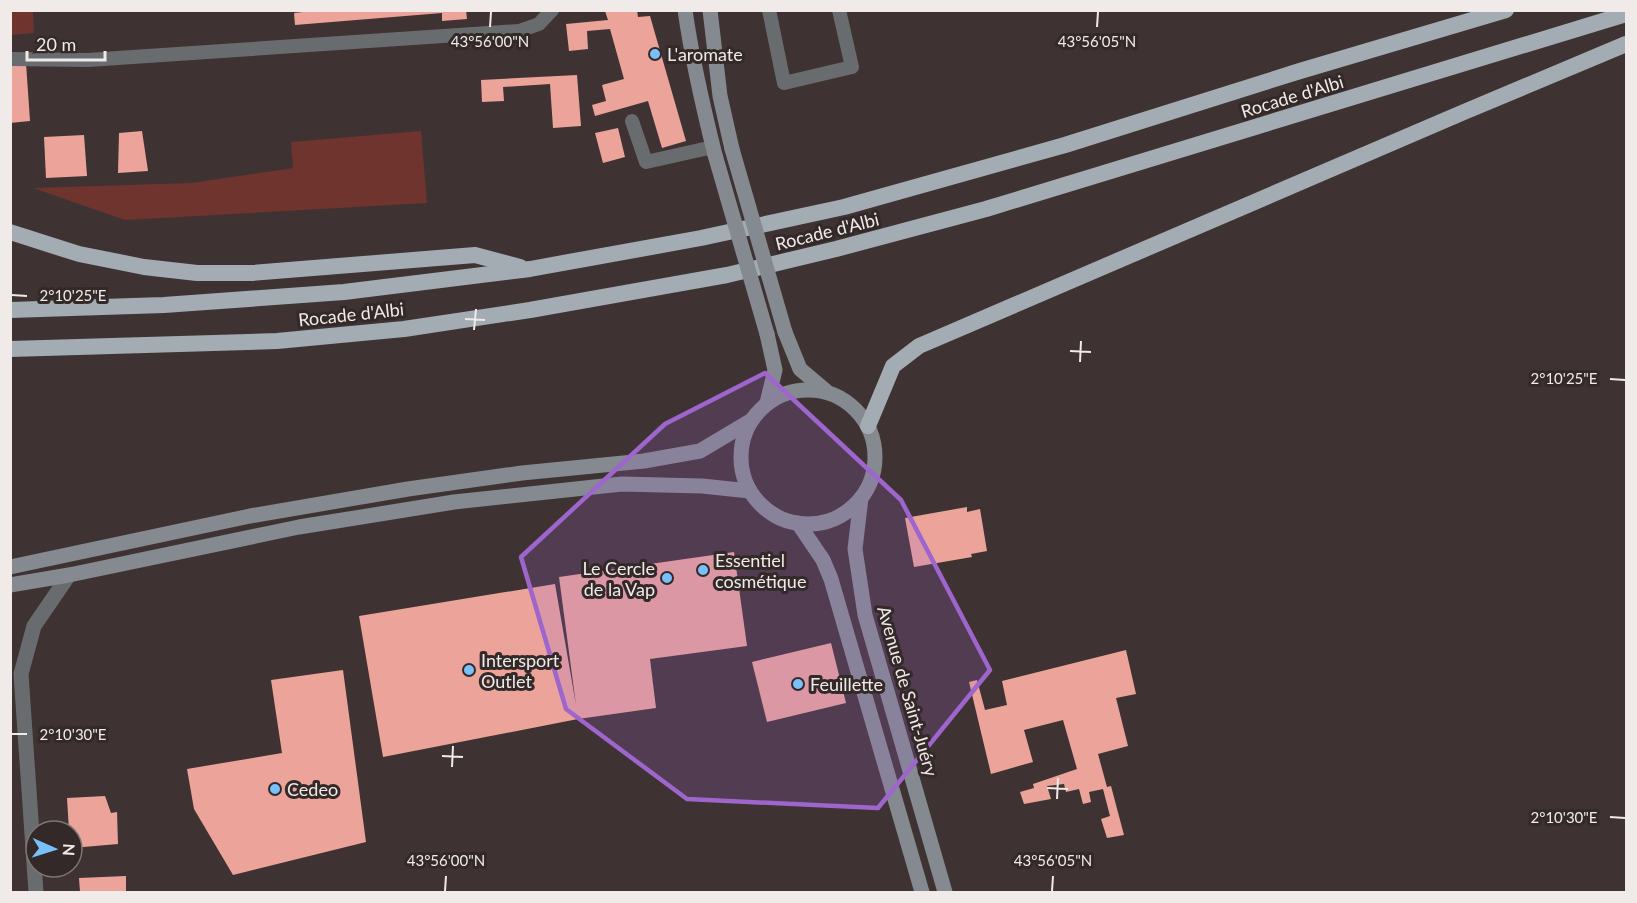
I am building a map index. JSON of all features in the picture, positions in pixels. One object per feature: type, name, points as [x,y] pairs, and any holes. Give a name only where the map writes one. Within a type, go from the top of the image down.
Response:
[{"type":"highway","name":"Rocade d'Albi","points":[[10,310],[164,305],[333,293],[530,269],[701,238],[844,207],[1065,145],[1300,71],[1506,10]]},
{"type":"highway","name":"Rocade d'Albi","points":[[10,349],[277,341],[381,331],[530,310],[727,275],[986,209],[1626,14]]},
{"type":"highway","points":[[868,426],[893,366],[919,346],[1626,44]]},
{"type":"highway","points":[[10,232],[79,254],[144,267],[197,273],[252,273],[475,255],[530,269]]},
{"type":"main road","points":[[685,10],[691,57],[714,151],[767,334],[775,370],[767,403]]},
{"type":"main road","points":[[710,10],[720,96],[732,149],[785,332],[800,369],[828,393]]},
{"type":"main road","points":[[812,389],[828,393],[844,400],[858,412],[868,426],[874,444],[875,463],[871,481],[861,498],[843,514],[822,523],[798,523],[779,518],[763,507],[750,491],[743,474],[741,455],[744,437],[752,420],[767,403],[781,395],[797,390],[812,389]]},
{"type":"main road","points":[[10,567],[250,516],[408,489],[522,473],[644,460],[699,451],[752,420]]},
{"type":"main road","points":[[10,585],[69,575],[299,527],[475,499],[622,484],[702,486],[750,491]]},
{"type":"main road","name":"Avenue de Saint-Juéry","points":[[861,498],[855,549],[865,615],[945,892]]},
{"type":"main road","points":[[798,523],[823,560],[831,579],[922,892]]},
{"type":"street","points":[[36,892],[16,668],[34,626],[69,575]]},
{"type":"lane","points":[[10,59],[88,60],[519,31],[539,24],[552,10]]},
{"type":"lane","points":[[769,10],[784,83],[852,67],[839,10]]},
{"type":"lane","points":[[633,121],[646,162],[714,151]]},
{"type":"highlighted area","points":[[765,373],[901,500],[990,670],[878,808],[687,799],[566,709],[521,557],[665,424]]},
{"type":"shaded area","points":[[11,10],[33,11],[34,33],[11,35]]},
{"type":"shaded area","points":[[421,131],[427,203],[125,220],[33,188],[191,183],[293,168],[291,142]]},
{"type":"building","points":[[320,10],[466,10],[467,19],[442,21],[442,13],[295,25],[294,13]]},
{"type":"building","points":[[637,10],[638,17],[650,16],[686,141],[662,148],[648,101],[595,116],[592,105],[606,101],[602,85],[624,79],[610,29],[587,31],[588,49],[569,51],[566,24],[608,20],[605,11]]},
{"type":"building","points":[[26,63],[30,121],[10,123],[10,64]]},
{"type":"building","points":[[577,75],[581,126],[553,128],[550,84],[503,87],[504,101],[482,102],[481,80]]},
{"type":"building","points":[[618,128],[625,157],[603,163],[595,133]]},
{"type":"building","points":[[142,131],[148,171],[118,173],[119,133]]},
{"type":"building","points":[[84,135],[87,176],[46,178],[44,137]]},
{"type":"building","points":[[967,507],[967,512],[980,509],[987,551],[971,554],[972,557],[914,567],[905,518]]},
{"type":"building","points":[[734,552],[747,646],[650,659],[656,708],[578,719],[383,757],[359,616],[555,584],[576,705],[559,577]]},
{"type":"building","points":[[831,643],[846,703],[767,722],[752,662]]},
{"type":"building","points":[[1126,650],[1136,694],[1116,698],[1128,746],[1098,754],[1107,787],[1111,786],[1124,835],[1107,838],[1101,819],[1110,816],[1103,789],[1089,792],[1091,802],[1083,804],[1079,789],[1066,792],[1064,784],[1047,786],[1051,799],[1024,804],[1020,792],[1034,788],[1033,784],[1077,769],[1063,720],[1024,730],[1033,762],[991,774],[969,682],[977,680],[985,710],[1007,705],[1002,681]]},
{"type":"building","name":"Cedeo","points":[[343,670],[366,842],[233,875],[194,809],[187,769],[282,753],[271,680]]},
{"type":"building","points":[[105,796],[111,813],[117,812],[118,844],[84,847],[84,819],[68,819],[67,798]]},
{"type":"building","points":[[126,876],[126,892],[80,892],[79,879]]},
{"type":"place","name":"L'aromate","points":[[655,54]]},
{"type":"place","name":"Essentiel cosmétique","points":[[703,570]]},
{"type":"place","name":"Le Cercle de la Vap","points":[[667,578]]},
{"type":"place","name":"Intersport Outlet","points":[[469,670]]},
{"type":"place","name":"Feuillette","points":[[798,684]]},
{"type":"place","name":"Cedeo","points":[[275,789]]}]
